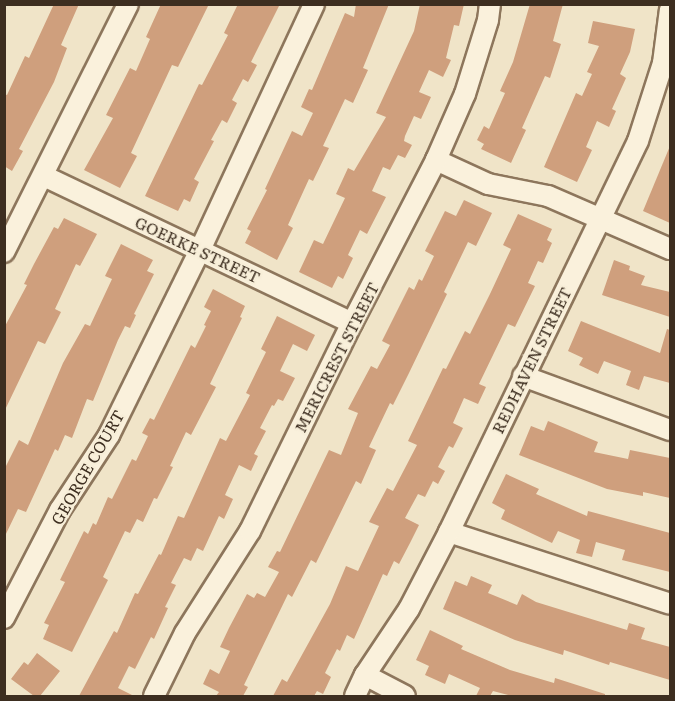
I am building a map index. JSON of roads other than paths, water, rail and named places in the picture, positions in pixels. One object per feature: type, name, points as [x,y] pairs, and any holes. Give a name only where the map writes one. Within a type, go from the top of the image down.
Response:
[{"type":"street","points":[[4,252],[128,4]]},
{"type":"street","name":"GEORGE COURT","points":[[4,618],[60,510],[109,435],[200,250],[314,4]]},
{"type":"street","name":"MERICREST STREET","points":[[154,696],[185,633],[250,531],[352,323],[436,160],[465,94],[488,20],[490,4]]},
{"type":"street","name":"REDHAVEN STREET","points":[[355,696],[365,675],[409,609],[449,532],[638,141],[667,64],[670,9]]},
{"type":"street","points":[[436,160],[488,184],[548,196],[670,249]]},
{"type":"street","name":"GOERKE STREET","points":[[44,176],[352,323]]},
{"type":"street","points":[[523,376],[670,430]]},
{"type":"street","points":[[449,532],[670,604]]},
{"type":"street","points":[[365,675],[405,696]]}]
